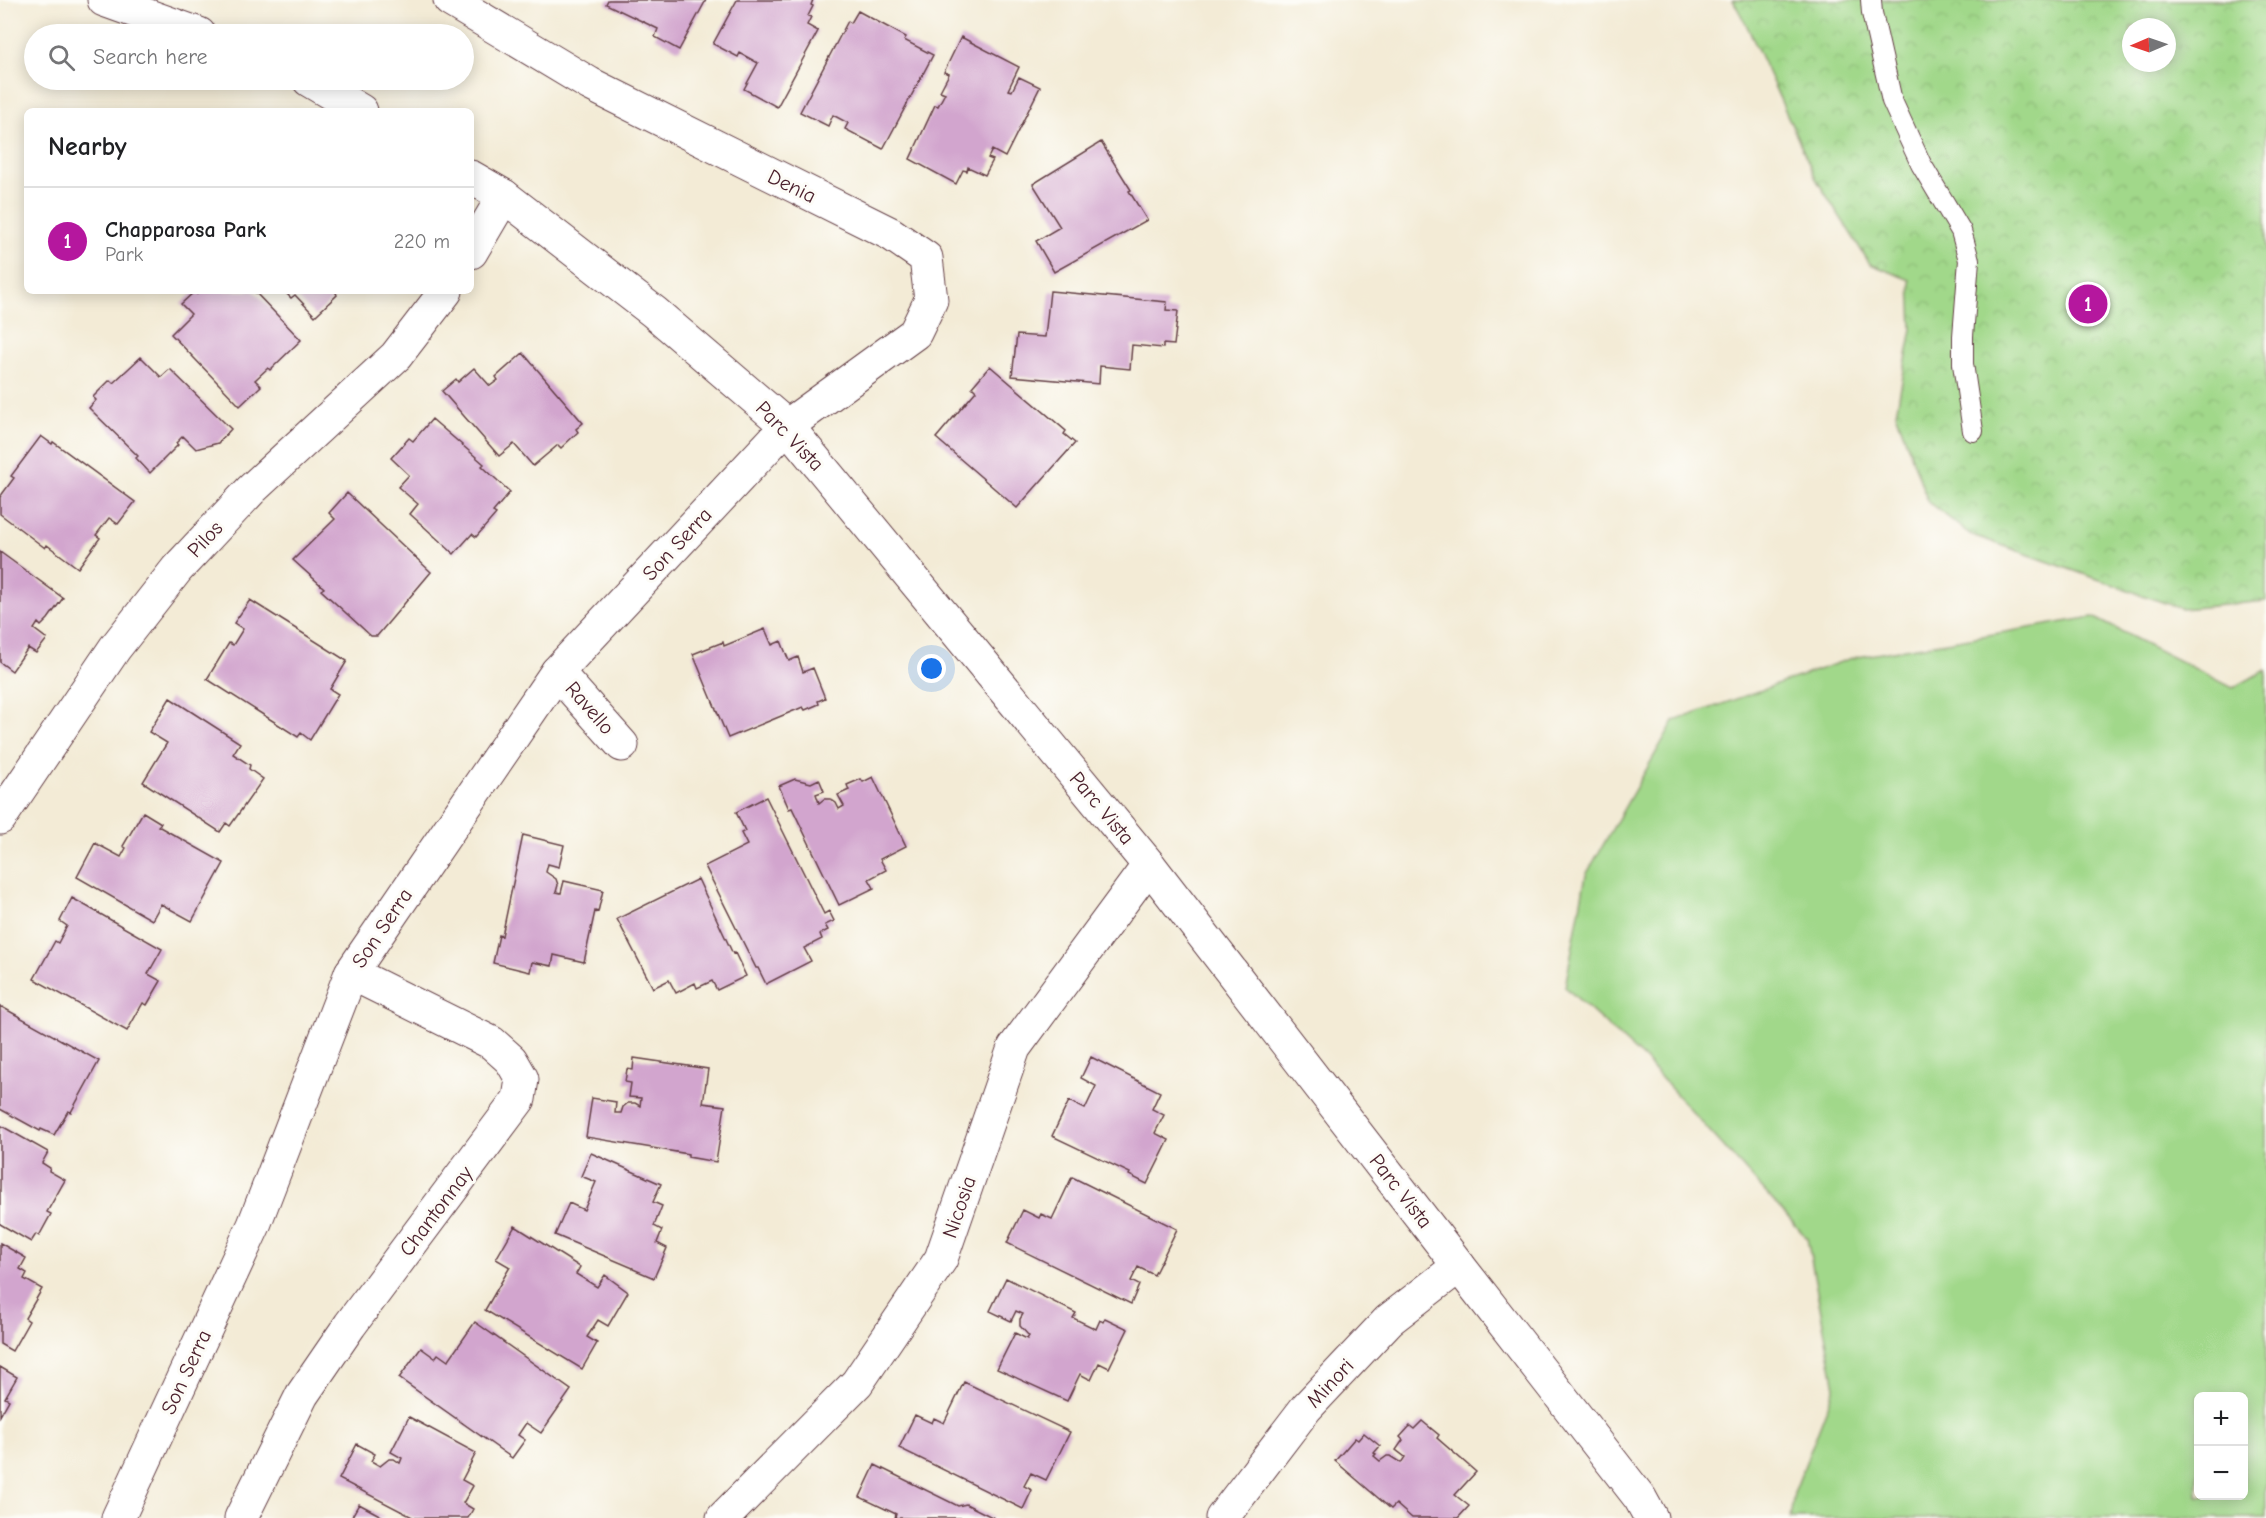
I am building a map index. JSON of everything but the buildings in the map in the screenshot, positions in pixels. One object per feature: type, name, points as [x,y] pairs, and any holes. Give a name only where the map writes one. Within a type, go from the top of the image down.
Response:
[{"type":"street","points":[[104,0],[171,24]]},
{"type":"street","name":"Denia","points":[[450,0],[590,84],[891,234],[926,258],[931,300],[915,333],[787,426]]},
{"type":"street","points":[[326,90],[356,108]]},
{"type":"street","name":"Parc Vista","points":[[474,179],[504,196],[654,312],[787,426],[1149,865],[1640,1497],[1651,1518]]},
{"type":"street","points":[[474,247],[504,196]]},
{"type":"street","name":"Pilos","points":[[0,818],[115,648],[177,569],[252,489],[396,356],[444,294]]},
{"type":"street","name":"Son Serra","points":[[118,1518],[254,1225],[351,973],[557,672],[787,426]]},
{"type":"street","name":"Ravello","points":[[557,672],[622,745]]},
{"type":"street","name":"Nicosia","points":[[723,1518],[857,1383],[941,1259],[1014,1048],[1149,865]]},
{"type":"street","name":"Chantonnay","points":[[241,1518],[308,1387],[350,1325],[519,1099],[522,1079],[511,1060],[492,1043],[351,973]]},
{"type":"street","name":"Minori","points":[[1222,1518],[1306,1408],[1389,1320],[1459,1266]]},
{"type":"lane","points":[[1871,0],[1892,101],[1921,164],[1960,231],[1969,260],[1963,364],[1972,431]]},
{"type":"green space","points":[[1733,0],[2266,0],[2266,601],[2182,609],[1970,534],[1928,502],[1896,413],[1912,329],[1910,280],[1870,264],[1816,179],[1749,30]]},
{"type":"green space","points":[[2093,617],[2233,688],[2266,670],[2266,1518],[1790,1518],[1794,1493],[1835,1387],[1807,1238],[1645,1060],[1565,987],[1586,875],[1674,721],[1852,658]]},
{"type":"place","name":"Chapparosa Park","points":[[2088,304]]}]
